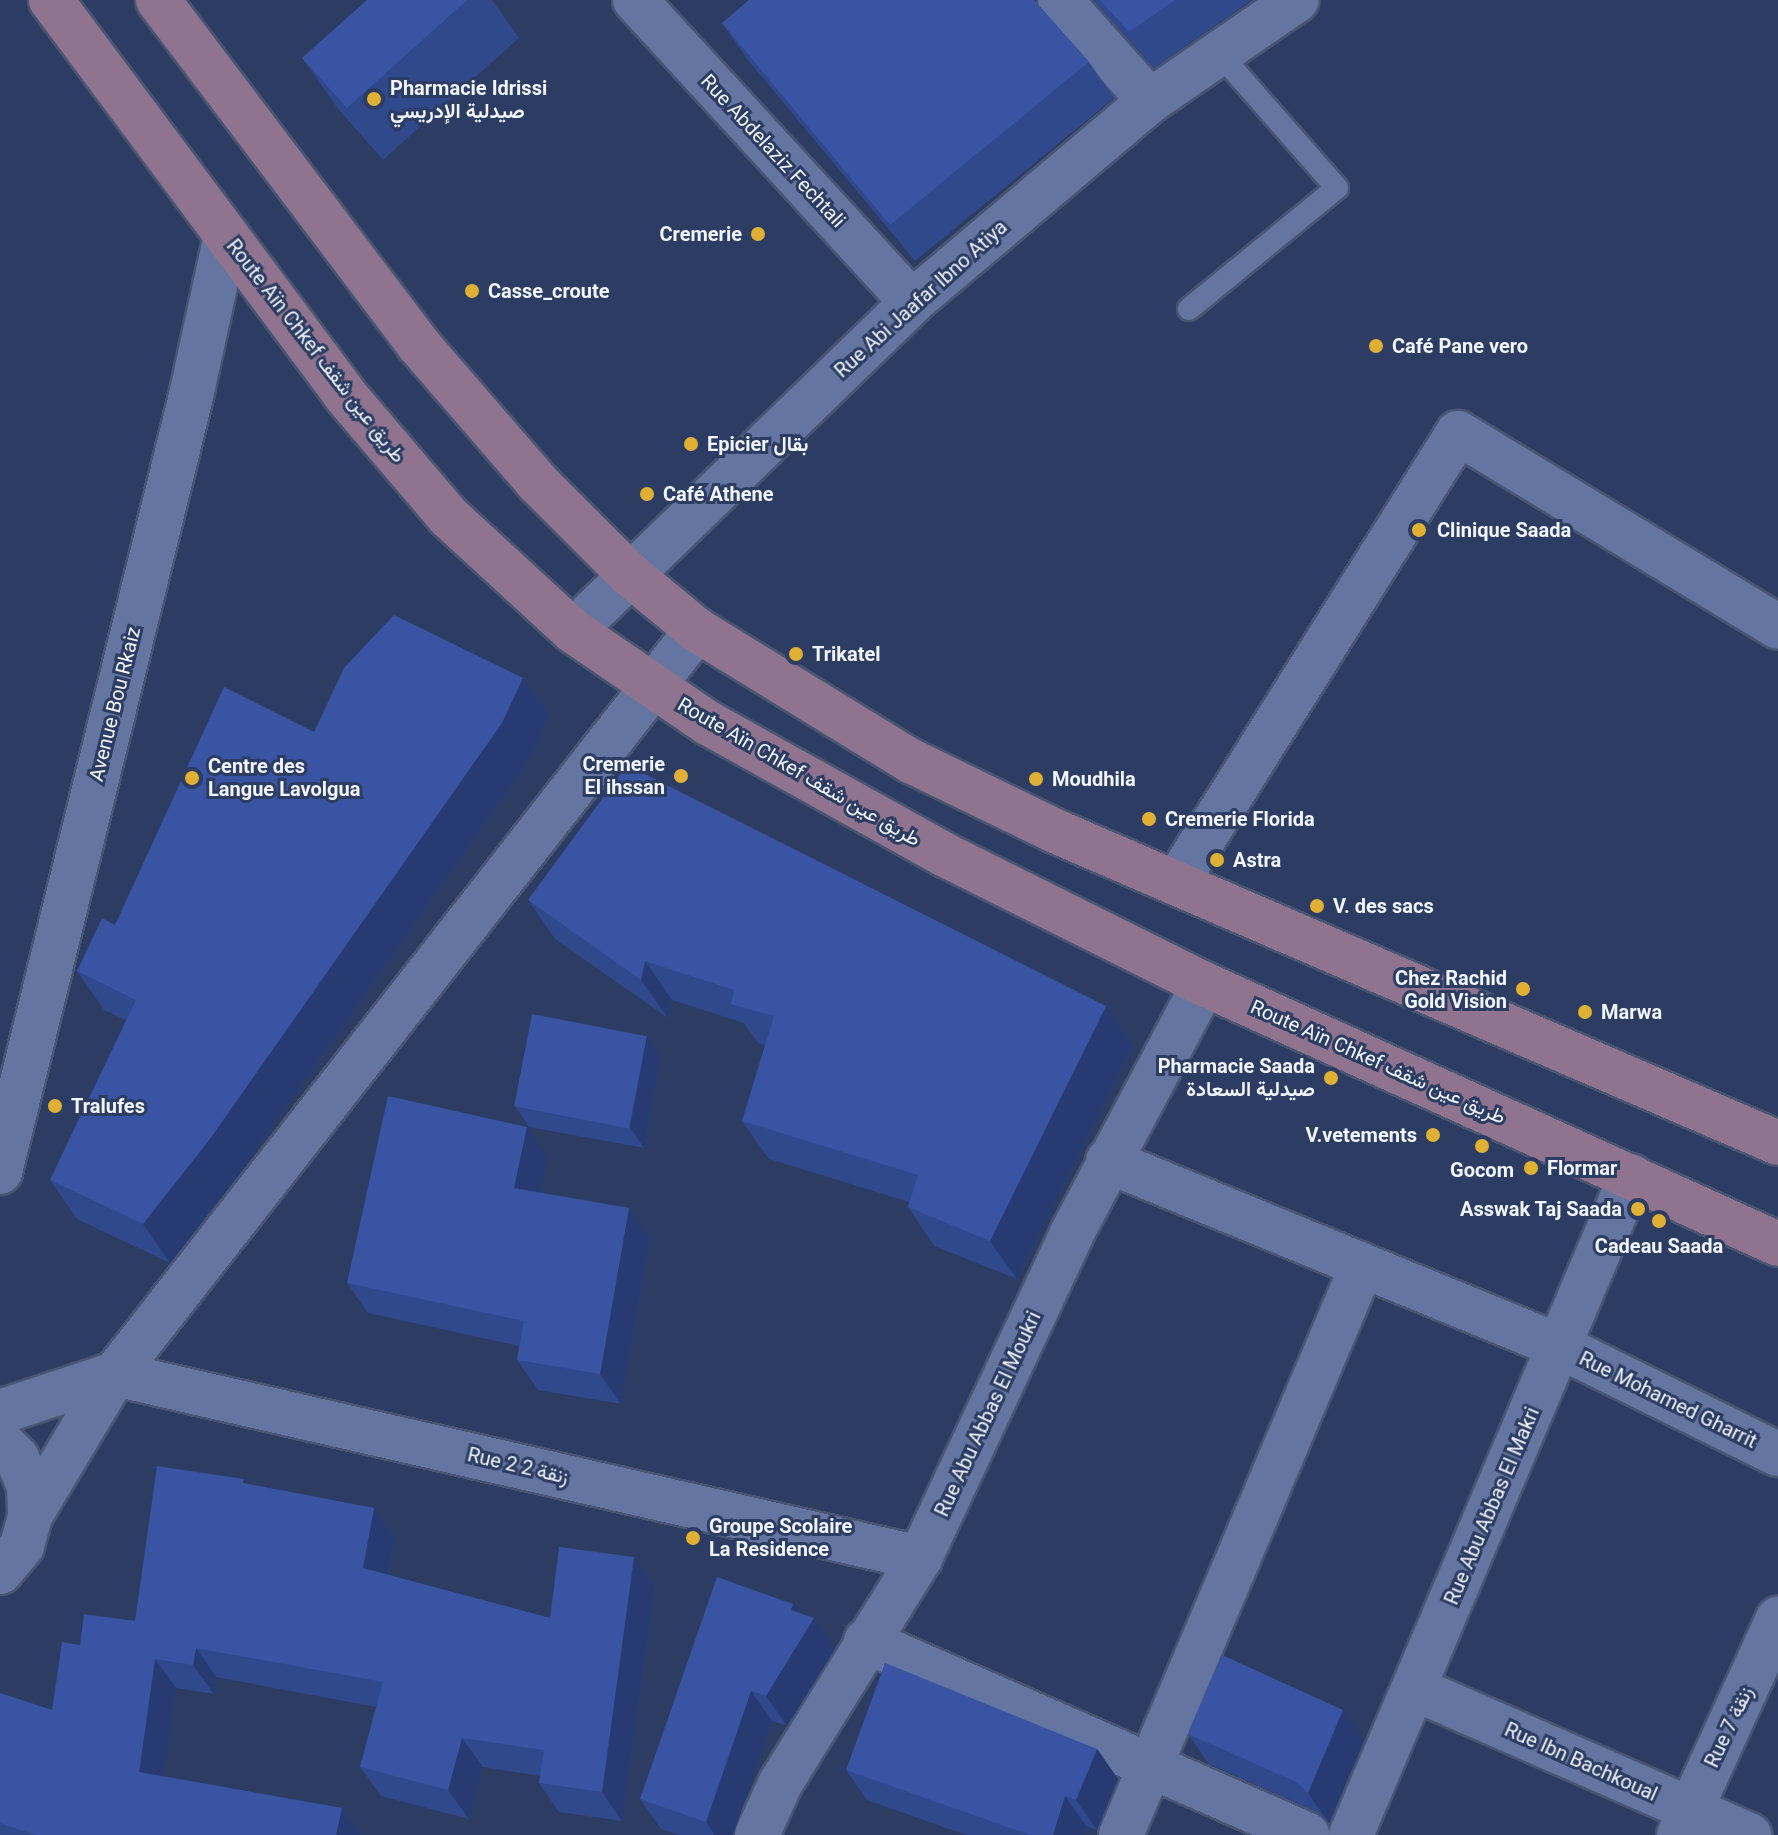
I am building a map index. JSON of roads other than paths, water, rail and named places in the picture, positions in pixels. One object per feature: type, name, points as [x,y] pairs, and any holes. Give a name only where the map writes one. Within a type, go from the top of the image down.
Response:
[{"type":"main road","name":"Route Aïn Chkef طريق عين شقف","points":[[51,0],[345,395],[449,517],[573,631],[654,689],[945,855],[1204,984],[1778,1244]]},
{"type":"main road","points":[[158,0],[418,344],[537,482],[628,573],[697,630],[911,761],[1176,883],[1778,1143]]},
{"type":"street","name":"Rue Abdelaziz Fechtali","points":[[635,0],[912,302]]},
{"type":"street","points":[[1060,0],[1150,101]]},
{"type":"street","name":"Rue Abi Jaafar Ibno Atiya","points":[[573,631],[628,573],[912,302],[1150,101],[1217,51],[1297,0]]},
{"type":"street","name":"Avenue Bou Rkaiz","points":[[0,1172],[191,396],[226,235]]},
{"type":"street","points":[[1176,883],[1458,433],[1778,627]]},
{"type":"street","points":[[0,1572],[22,1546],[30,1516],[115,1374],[654,689],[697,630]]},
{"type":"street","name":"Rue Abu Abbas El Moukri","points":[[757,1835],[780,1784],[920,1558],[1108,1161],[1204,984]]},
{"type":"street","name":"Rue Mohamed Gharrit","points":[[1108,1161],[1559,1346],[1778,1454]]},
{"type":"street","name":"Rue Abu Abbas El Makri","points":[[1351,1835],[1631,1176]]},
{"type":"street","points":[[1121,1835],[1362,1266]]},
{"type":"street","points":[[0,1412],[115,1374]]},
{"type":"street","name":"Rue 2 زنقة 2","points":[[115,1374],[920,1558]]},
{"type":"street","points":[[0,1441],[17,1458],[29,1486],[30,1516]]},
{"type":"street","name":"Rue 7 زنقة","points":[[1685,1823],[1778,1619]]},
{"type":"street","points":[[866,1641],[1307,1835]]},
{"type":"street","name":"Rue Ibn Bachkoual","points":[[1415,1689],[1685,1823],[1749,1835]]},
{"type":"lane","points":[[1189,309],[1337,188],[1217,51]]},
{"type":"place","name":"Pharmacie Idrissi صيدلية الإدريسي","points":[[374,99]]},
{"type":"place","name":"Cremerie","points":[[758,234]]},
{"type":"place","name":"Casse_croute","points":[[472,291]]},
{"type":"place","name":"Café Pane vero","points":[[1376,346]]},
{"type":"place","name":"Epicier بقال","points":[[691,444]]},
{"type":"place","name":"Café Athene","points":[[647,494]]},
{"type":"place","name":"Clinique Saada","points":[[1419,530]]},
{"type":"place","name":"Trikatel","points":[[796,654]]},
{"type":"place","name":"Cremerie El ihssan","points":[[681,776]]},
{"type":"place","name":"Centre des Langue Lavolgua","points":[[192,778]]},
{"type":"place","name":"Moudhila","points":[[1036,779]]},
{"type":"place","name":"Cremerie Florida","points":[[1149,819]]},
{"type":"place","name":"Astra","points":[[1217,860]]},
{"type":"place","name":"V. des sacs","points":[[1317,906]]},
{"type":"place","name":"Chez Rachid Gold Vision","points":[[1523,989]]},
{"type":"place","name":"Marwa","points":[[1585,1012]]},
{"type":"place","name":"Pharmacie Saada صيدلية السعادة","points":[[1331,1078]]},
{"type":"place","name":"Tralufes","points":[[55,1106]]},
{"type":"place","name":"V.vetements","points":[[1433,1135]]},
{"type":"place","name":"Gocom","points":[[1482,1146]]},
{"type":"place","name":"Flormar","points":[[1531,1168]]},
{"type":"place","name":"Asswak Taj Saada","points":[[1638,1209]]},
{"type":"place","name":"Cadeau Saada","points":[[1659,1221]]},
{"type":"place","name":"Groupe Scolaire La Residence","points":[[693,1538]]}]
